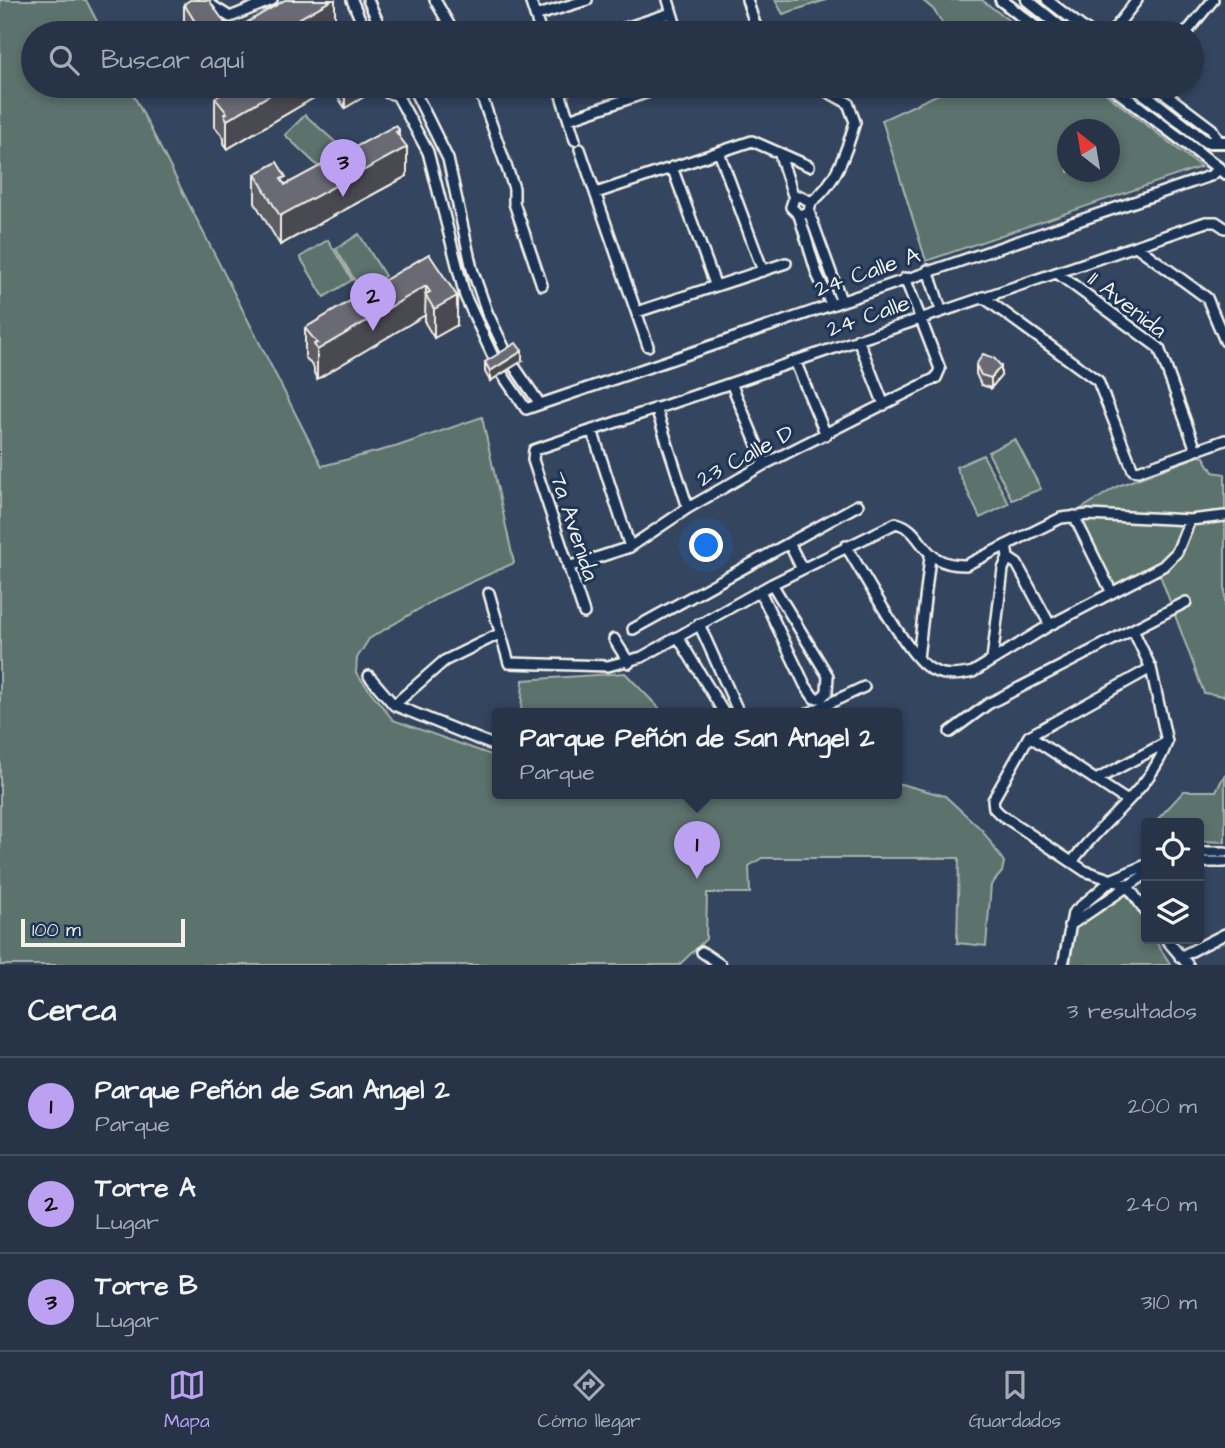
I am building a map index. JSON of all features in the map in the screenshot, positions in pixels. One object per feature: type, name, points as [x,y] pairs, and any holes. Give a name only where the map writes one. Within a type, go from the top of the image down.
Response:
[{"type":"street","points":[[203,0],[218,12],[230,17],[272,0]]},
{"type":"street","points":[[352,0],[361,21]]},
{"type":"street","points":[[368,0],[378,21]]},
{"type":"street","points":[[435,0],[447,21]]},
{"type":"street","points":[[530,0],[537,21]]},
{"type":"street","points":[[535,16],[587,0]]},
{"type":"street","points":[[668,0],[674,21]]},
{"type":"street","points":[[747,0],[754,21]]},
{"type":"street","points":[[1001,0],[1028,21]]},
{"type":"street","points":[[1027,0],[1053,21]]},
{"type":"street","points":[[1120,21],[1137,0]]},
{"type":"street","points":[[1196,21],[1213,0]]},
{"type":"street","points":[[1049,1],[1075,21]]},
{"type":"street","points":[[647,21],[671,13]]},
{"type":"street","points":[[399,98],[432,164],[458,274],[473,318],[487,312]]},
{"type":"street","points":[[418,98],[448,159],[467,250],[487,312],[512,362],[540,404]]},
{"type":"street","points":[[482,98],[514,188],[514,203],[542,285]]},
{"type":"street","points":[[562,98],[648,346]]},
{"type":"street","points":[[569,119],[631,98]]},
{"type":"street","points":[[806,210],[820,196],[836,171],[855,122],[848,103],[839,98]]},
{"type":"street","points":[[1127,98],[1223,170]]},
{"type":"street","points":[[1149,98],[1206,142],[1222,142]]},
{"type":"street","points":[[1171,98],[1212,129],[1222,142],[1223,170]]},
{"type":"street","points":[[596,193],[752,141],[808,166]]},
{"type":"street","points":[[719,152],[763,271]]},
{"type":"street","points":[[780,155],[794,198],[791,207],[806,210]]},
{"type":"street","points":[[672,167],[715,284]]},
{"type":"street","name":"24 Calle A","points":[[473,318],[499,369],[526,409],[1223,170]]},
{"type":"street","points":[[794,198],[803,196],[836,302]]},
{"type":"street","name":"24 Calle","points":[[534,450],[940,310],[983,298],[1206,222],[1216,222],[1225,228]]},
{"type":"street","points":[[1136,246],[1207,298],[1225,341]]},
{"type":"street","points":[[637,312],[715,284],[786,263]]},
{"type":"street","points":[[928,270],[940,310]]},
{"type":"street","name":"11 Avenida","points":[[1057,273],[1159,348],[1196,450]]},
{"type":"street","points":[[905,278],[919,318]]},
{"type":"street","points":[[983,298],[1098,381],[1130,465],[1138,471],[1225,440]]},
{"type":"street","name":"23 Calle D","points":[[568,567],[630,547],[688,508],[765,464],[940,374],[919,318]]},
{"type":"street","points":[[858,339],[884,405]]},
{"type":"street","points":[[795,361],[825,435]]},
{"type":"street","points":[[731,383],[765,464]]},
{"type":"street","points":[[656,408],[688,508]]},
{"type":"street","points":[[592,430],[630,547]]},
{"type":"street","name":"7a Avenida","points":[[534,450],[533,460],[583,613]]},
{"type":"street","points":[[633,629],[858,505]]},
{"type":"street","points":[[489,593],[509,663],[516,666],[608,666],[629,663],[772,584],[896,523],[911,531],[930,557],[953,566],[967,565],[1048,523],[1074,516],[1190,520],[1225,516]]},
{"type":"street","points":[[1074,516],[1112,593]]},
{"type":"street","points":[[846,546],[918,658],[927,667],[949,676],[973,672],[1050,625],[1172,559],[1190,520]]},
{"type":"street","points":[[789,543],[802,569]]},
{"type":"street","points":[[992,660],[1003,569],[1008,558],[1006,545]]},
{"type":"street","points":[[918,658],[930,557]]},
{"type":"street","points":[[1008,558],[1017,564],[1050,625]]},
{"type":"street","points":[[760,591],[805,685],[814,698],[821,698],[827,692],[828,676],[772,584]]},
{"type":"street","points":[[950,732],[988,704],[1186,602]]},
{"type":"street","points":[[699,624],[736,708]]},
{"type":"street","points":[[1072,862],[1087,840],[1148,779],[1167,741],[1151,668],[1133,630]]},
{"type":"street","points":[[394,705],[444,661],[499,634]]},
{"type":"street","points":[[678,637],[721,708]]},
{"type":"street","points":[[614,639],[629,663]]},
{"type":"street","points":[[1141,905],[1127,885],[1085,871],[994,808],[996,793],[1029,736],[1151,668]]},
{"type":"street","points":[[369,676],[394,705],[492,745]]},
{"type":"street","points":[[820,708],[864,687]]},
{"type":"street","points":[[1029,736],[1126,800]]},
{"type":"street","points":[[1096,780],[1167,741]]},
{"type":"street","points":[[1204,852],[1225,852]]},
{"type":"street","points":[[1204,862],[1225,862]]},
{"type":"street","points":[[1063,965],[1073,913],[1113,879],[1141,867]]},
{"type":"street","points":[[1069,926],[1141,877]]},
{"type":"street","points":[[1180,957],[1225,934]]},
{"type":"street","points":[[1170,944],[1188,965]]},
{"type":"street","points":[[702,952],[721,965]]},
{"type":"green space","points":[[0,0],[86,0],[97,21],[21,21],[21,98],[135,98],[322,466],[398,446],[482,417],[514,563],[441,596],[369,639],[357,658],[356,673],[393,720],[492,755],[492,799],[902,799],[902,784],[945,796],[982,830],[1004,862],[1002,872],[991,885],[986,946],[957,943],[959,858],[762,858],[749,866],[750,893],[707,893],[706,939],[679,965],[0,965]]},
{"type":"green space","points":[[775,0],[826,0],[783,14]]},
{"type":"green space","points":[[922,0],[982,0],[1009,21],[941,21],[933,9]]},
{"type":"green space","points":[[930,98],[1112,98],[1201,167],[926,261],[882,120]]},
{"type":"green space","points":[[305,115],[341,147],[320,168],[285,135]]},
{"type":"green space","points":[[359,234],[385,276],[361,291],[336,249]]},
{"type":"green space","points":[[328,240],[352,280],[324,297],[300,257]]},
{"type":"green space","points":[[1015,439],[1041,489],[1012,500],[988,452]]},
{"type":"green space","points":[[983,455],[1009,504],[980,518],[956,467]]},
{"type":"green space","points":[[1199,456],[1204,457],[1213,472],[1225,474],[1225,696],[1204,693],[1160,575],[1115,589],[1076,512],[1118,486]]},
{"type":"green space","points":[[625,673],[659,708],[521,708],[523,680]]},
{"type":"green space","points":[[1225,774],[1225,842],[1204,841],[1204,818],[1159,818],[1184,791],[1216,791]]},
{"type":"green space","points":[[1129,888],[1141,910],[1141,944],[1157,944],[1171,965],[1070,965],[1076,926]]},
{"type":"building","points":[[190,0],[209,0],[224,21],[195,21],[184,4]]},
{"type":"building","points":[[285,0],[332,0],[294,21],[249,21]]},
{"type":"building","points":[[215,98],[265,98],[227,120],[224,114],[227,113]]},
{"type":"building","points":[[396,125],[399,130],[396,132],[407,147],[280,216],[255,174],[277,162],[286,177],[281,179],[285,185]]},
{"type":"building","points":[[429,254],[457,296],[434,309],[425,294],[430,292],[426,286],[317,350],[314,344],[317,343],[305,328]]},
{"type":"building","points":[[516,343],[522,351],[490,371],[485,362]]},
{"type":"building","points":[[983,354],[994,358],[1001,366],[991,378],[981,375],[976,365]]},
{"type":"place","name":"Torre B","points":[[343,197]]},
{"type":"place","name":"Torre A","points":[[373,331]]},
{"type":"place","name":"Parque Peñón de San Angel 2","points":[[697,879]]}]
